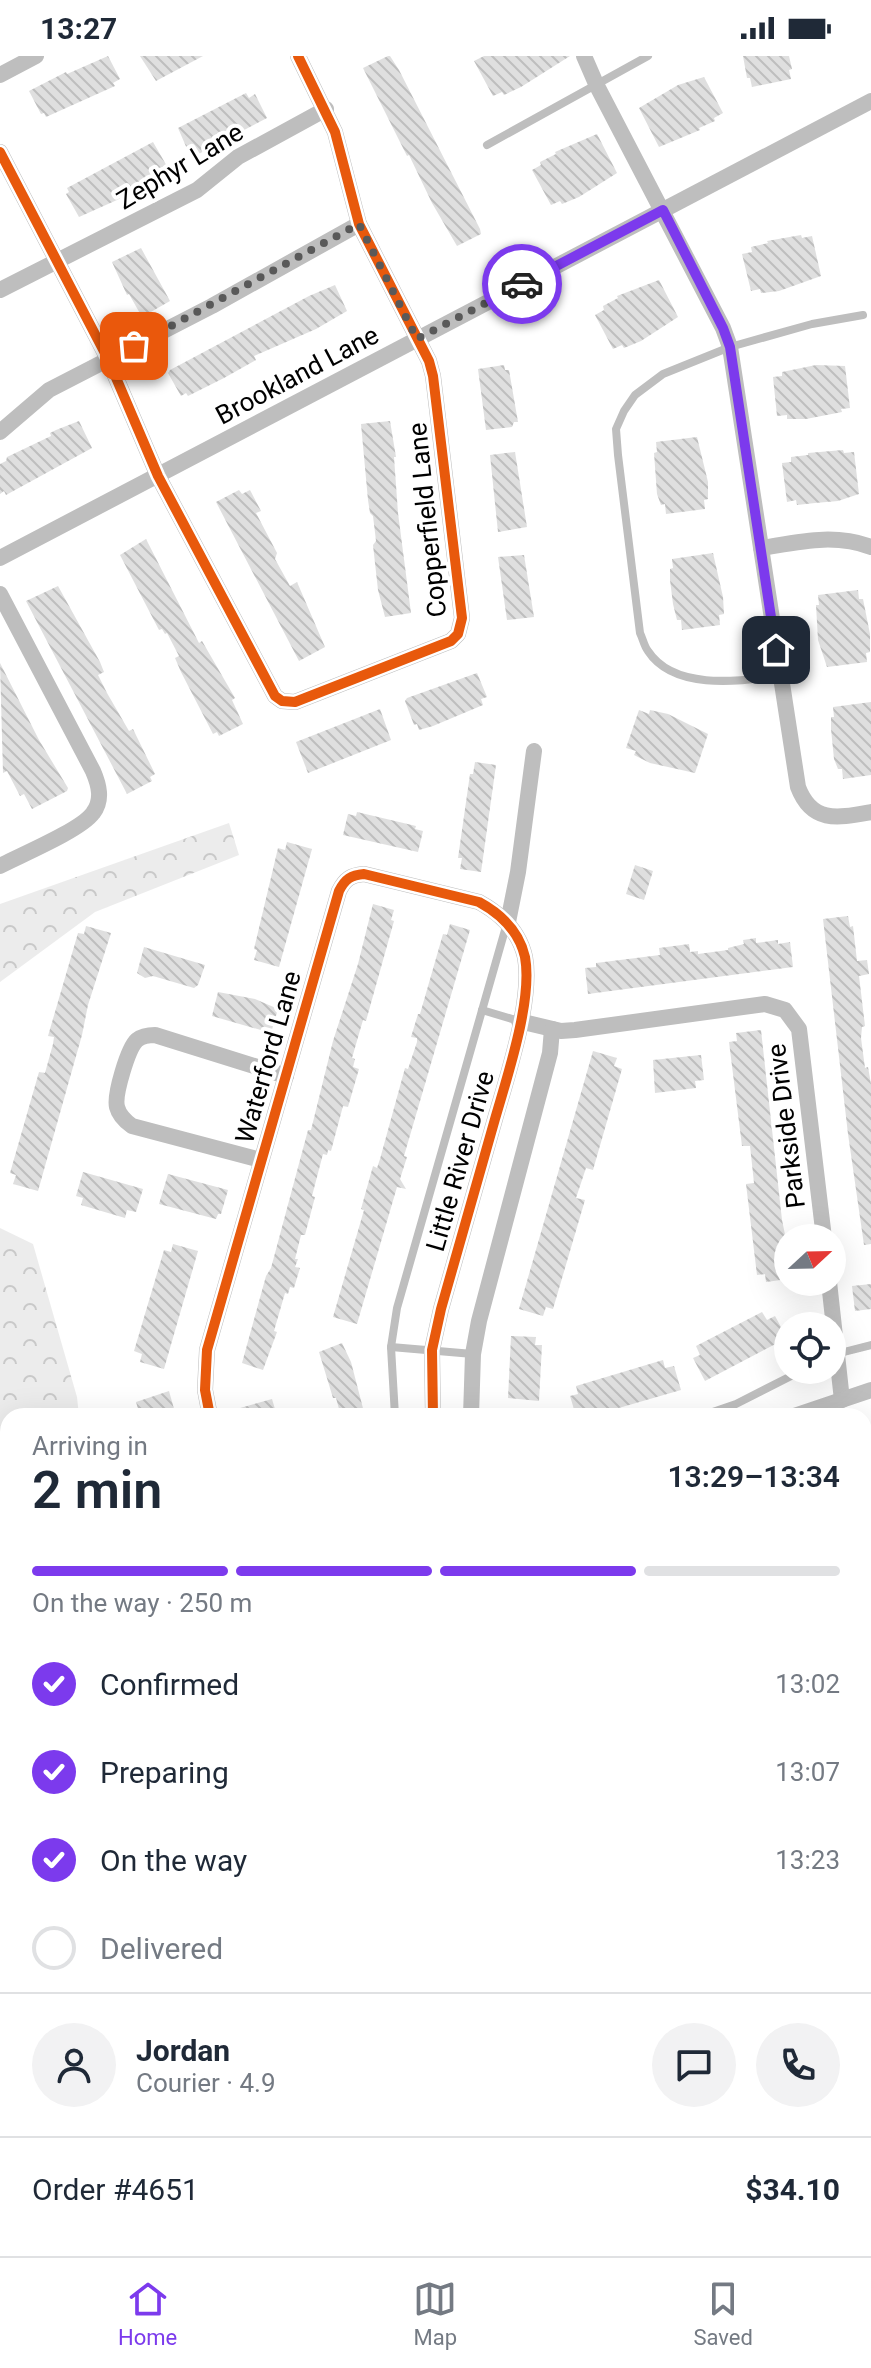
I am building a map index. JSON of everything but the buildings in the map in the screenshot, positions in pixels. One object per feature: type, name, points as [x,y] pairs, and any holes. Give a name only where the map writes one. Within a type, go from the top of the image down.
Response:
[{"type":"street","points":[[0,75],[36,56]]},
{"type":"street","points":[[298,56],[326,109],[344,160],[359,224],[417,339]]},
{"type":"street","points":[[584,56],[730,347],[798,787],[803,800],[813,810],[825,815],[838,818],[871,812]]},
{"type":"street","name":"Brookland Lane","points":[[0,558],[871,101]]},
{"type":"street","name":"Zephyr Lane","points":[[0,290],[197,190],[238,157],[326,109]]},
{"type":"street","points":[[0,152],[108,359],[158,476]]},
{"type":"street","points":[[0,432],[49,390],[212,306],[359,224]]},
{"type":"street","name":"Copperfield Lane","points":[[158,476],[275,696],[282,701],[295,702],[451,641],[458,634],[462,618],[433,376],[417,339]]},
{"type":"street","points":[[761,548],[817,538],[842,539],[871,547]]},
{"type":"street","points":[[0,594],[93,771],[100,794],[97,806],[85,822],[0,866]]},
{"type":"street","points":[[508,922],[534,751]]},
{"type":"street","name":"Waterford Lane","points":[[208,1408],[205,1390],[207,1350],[344,881],[353,875],[364,874],[479,902],[495,910],[508,922]]},
{"type":"street","name":"Little River Drive","points":[[433,1408],[432,1350],[441,1309],[513,1054],[519,1021],[526,973],[525,956],[508,922]]},
{"type":"street","name":"Parkside Drive","points":[[519,1021],[552,1029],[575,1030],[765,1004],[785,1010],[799,1029],[822,1224]]},
{"type":"street","points":[[471,1408],[473,1354],[479,1321],[550,1053],[552,1029]]},
{"type":"street","points":[[261,1160],[132,1126],[117,1108],[116,1097],[131,1048],[145,1036],[155,1035],[286,1076]]},
{"type":"street","points":[[839,1384],[842,1400]]},
{"type":"street","points":[[818,1408],[871,1390]]},
{"type":"lane","points":[[487,145],[648,56]]},
{"type":"lane","points":[[780,676],[725,683],[692,677],[660,663],[648,651],[640,633],[616,429],[635,395],[663,374],[730,347],[812,324],[863,315]]},
{"type":"lane","points":[[395,1408],[391,1347],[397,1308],[508,922]]},
{"type":"lane","points":[[482,1010],[519,1021]]},
{"type":"lane","points":[[846,1351],[871,1345]]},
{"type":"lane","points":[[391,1347],[473,1354]]},
{"type":"lane","points":[[724,1408],[775,1384]]},
{"type":"green space","points":[[229,823],[239,855],[95,912],[0,982],[0,904]]},
{"type":"green space","points":[[0,1228],[33,1244],[78,1408],[0,1408]]},
{"type":"cycle path","points":[[0,152],[108,359],[158,476],[275,696],[282,701],[295,702],[451,641],[458,634],[462,618],[429,361],[359,224],[335,132],[298,56]]},
{"type":"cycle path","points":[[208,1408],[205,1390],[207,1350],[339,891],[349,878],[364,874],[479,902],[508,924],[525,957],[525,995],[518,1038],[432,1350],[433,1408]]},
{"type":"way so far","points":[[134,346],[359,224],[417,339],[522,284]]},
{"type":"route","points":[[522,284],[663,210],[730,347],[776,650]]}]
